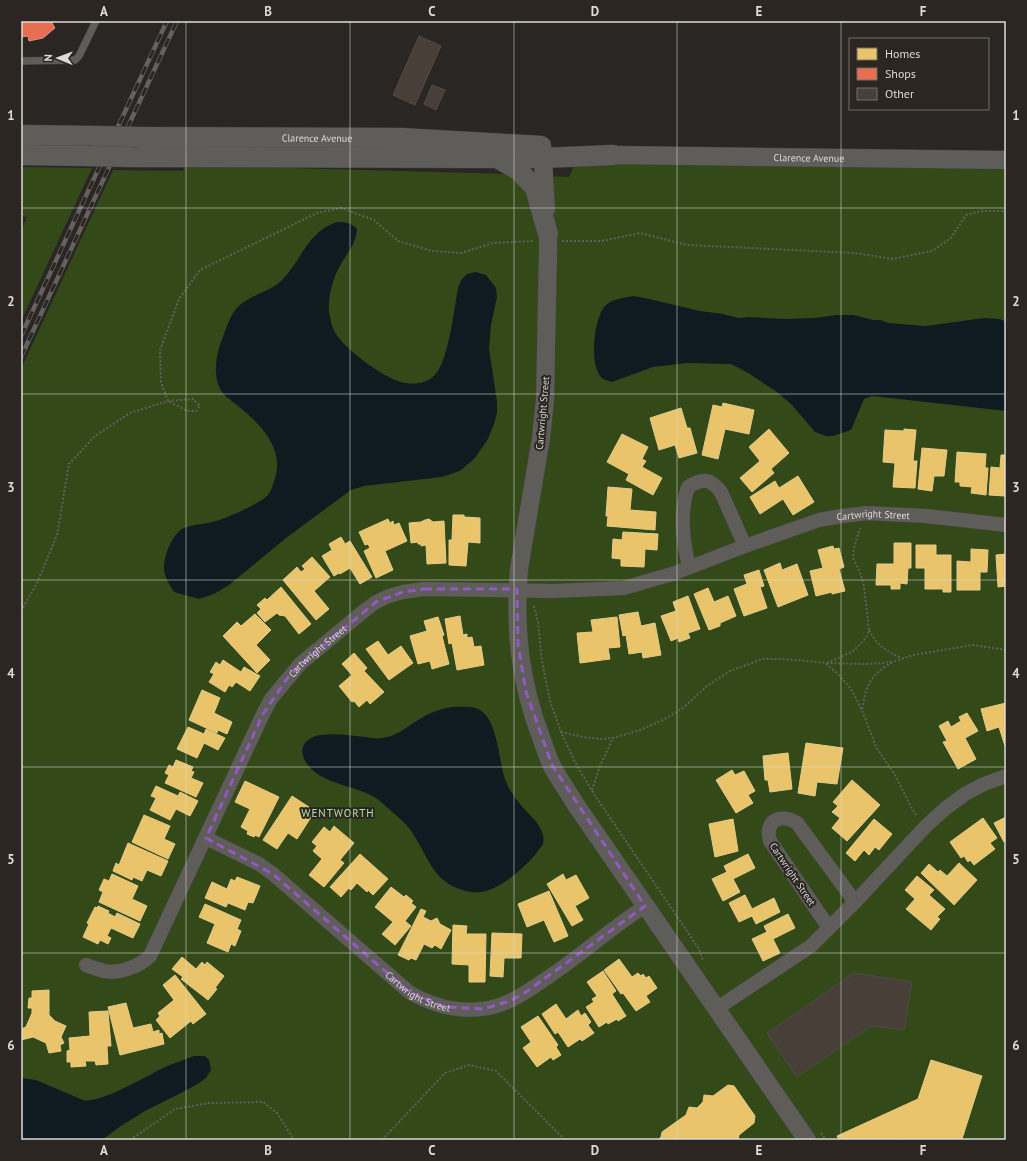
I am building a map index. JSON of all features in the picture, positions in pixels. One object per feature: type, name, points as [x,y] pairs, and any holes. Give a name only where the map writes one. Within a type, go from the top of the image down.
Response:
[{"type":"main road","name":"Clarence Avenue","points":[[21,135],[401,138],[549,152],[613,155]]},
{"type":"main road","name":"Clarence Avenue","points":[[21,155],[130,157],[499,158],[549,152]]},
{"type":"main road","points":[[499,158],[518,170],[535,188],[548,242]]},
{"type":"street","name":"Cartwright Street","points":[[549,152],[545,400],[541,438],[517,589],[516,617],[518,644],[526,692],[536,724],[552,765],[576,805],[807,1140]]},
{"type":"street","name":"Clarence Avenue","points":[[613,155],[1006,160]]},
{"type":"street","points":[[689,568],[682,528],[684,498],[688,487],[698,481],[709,481],[715,484],[721,492],[744,546]]},
{"type":"street","name":"Cartwright Street","points":[[86,966],[105,972],[117,971],[129,968],[145,961],[150,956],[271,699],[300,664],[376,602],[403,592],[424,589],[517,589],[553,591],[624,588],[672,574],[744,546],[819,520],[861,514],[926,516],[1006,525]]},
{"type":"street","points":[[716,1009],[812,946],[926,826],[946,808],[965,794],[984,784],[1006,776]]},
{"type":"street","name":"Cartwright Street","points":[[829,928],[770,840],[768,833],[770,825],[775,820],[783,818],[790,819],[797,823],[855,902]]},
{"type":"street","name":"Cartwright Street","points":[[206,838],[259,864],[274,874],[409,992],[432,1004],[457,1009],[482,1009],[510,1001],[563,967],[645,906]]},
{"type":"lane","points":[[21,61],[75,60],[79,56],[96,21]]},
{"type":"path","points":[[21,610],[37,583],[57,534],[69,464],[95,436],[130,412],[168,401],[193,400],[200,406],[196,411],[187,411],[168,401]]},
{"type":"path","points":[[826,663],[852,652],[866,638],[868,630],[864,586],[861,575],[853,558],[854,548],[861,524],[861,514]]},
{"type":"path","points":[[534,606],[538,622],[542,661],[549,694],[561,732],[575,762],[592,791],[671,907]]},
{"type":"path","points":[[868,630],[877,644],[884,650],[902,659]]},
{"type":"path","points":[[862,710],[869,681],[884,667],[896,661],[925,653],[973,645],[1006,650]]},
{"type":"path","points":[[561,732],[600,739],[613,738],[640,730],[663,720],[683,708],[719,678],[730,671],[763,660],[780,659],[826,663],[864,664],[896,661]]},
{"type":"path","points":[[826,663],[851,689],[862,710],[876,748],[901,784],[911,807],[926,826]]},
{"type":"path","points":[[592,791],[600,766],[613,738]]},
{"type":"path","points":[[382,1140],[445,1073],[469,1065],[496,1071],[565,1140]]},
{"type":"path","points":[[130,1140],[174,1109],[209,1103],[263,1102],[277,1113],[294,1140]]},
{"type":"highlighted area","points":[[424,589],[517,589],[518,644],[526,692],[552,765],[645,906],[526,992],[510,1001],[483,1009],[445,1007],[409,992],[273,874],[206,838],[263,714],[291,673],[376,602],[403,592]]},
{"type":"green space","points":[[583,162],[1006,167],[1006,1140],[21,1140],[21,369],[113,170],[183,171],[185,165],[569,177],[574,166]]},
{"type":"green space","points":[[21,167],[92,168],[21,321],[21,231],[27,217],[21,216]]},
{"type":"shaded area","points":[[337,222],[348,223],[357,229],[353,244],[338,269],[332,287],[329,299],[329,314],[332,326],[336,334],[356,355],[385,375],[401,382],[423,382],[435,375],[440,368],[453,321],[458,288],[461,280],[467,274],[476,272],[486,275],[496,288],[497,297],[491,325],[489,348],[497,402],[497,413],[488,439],[475,458],[460,471],[442,477],[364,486],[351,490],[286,538],[229,585],[214,594],[199,599],[174,592],[165,576],[164,565],[169,546],[176,535],[184,528],[221,519],[244,510],[258,502],[268,495],[276,472],[277,461],[270,440],[247,413],[224,394],[220,389],[216,378],[219,347],[229,321],[236,309],[246,300],[271,288],[282,280],[312,239],[319,232]]},
{"type":"shaded area","points":[[633,296],[738,318],[749,317],[785,319],[854,315],[873,320],[881,320],[888,323],[926,326],[984,318],[1000,319],[1006,322],[1006,411],[872,396],[864,399],[851,430],[833,436],[826,436],[815,432],[792,405],[777,392],[731,364],[687,363],[653,367],[612,382],[603,379],[598,373],[595,365],[595,332],[600,313],[607,304],[617,299]]},
{"type":"shaded area","points":[[452,707],[469,707],[478,709],[484,713],[489,720],[496,739],[504,776],[511,792],[538,824],[544,840],[543,844],[535,855],[514,875],[497,886],[479,892],[471,892],[456,887],[444,880],[428,861],[416,838],[408,827],[388,808],[367,793],[337,783],[318,774],[310,768],[302,753],[305,743],[315,736],[333,734],[376,738],[387,737],[400,732],[428,714]]},
{"type":"shaded area","points":[[194,1056],[205,1056],[209,1060],[211,1070],[206,1078],[187,1090],[145,1111],[102,1140],[21,1140],[21,1078],[36,1080],[83,1100],[91,1100],[112,1094],[165,1067]]},
{"type":"building: Homes","points":[[723,403],[754,410],[749,434],[725,429],[718,459],[702,455],[713,405],[722,407]]},
{"type":"building: Homes","points":[[681,408],[687,428],[690,428],[697,453],[679,458],[675,445],[659,450],[650,418]]},
{"type":"building: Homes","points":[[769,429],[789,453],[771,469],[774,473],[752,492],[740,478],[760,461],[749,447]]},
{"type":"building: Homes","points":[[904,429],[916,430],[913,461],[917,461],[915,488],[893,487],[895,463],[883,462],[885,430],[904,431]]},
{"type":"building: Homes","points":[[622,434],[648,447],[642,459],[646,461],[642,467],[662,478],[653,495],[626,480],[629,474],[607,462]]},
{"type":"building: Homes","points":[[922,448],[947,450],[944,476],[934,476],[932,491],[918,489]]},
{"type":"building: Homes","points":[[957,452],[986,454],[985,468],[988,468],[986,495],[971,493],[972,487],[960,486],[960,482],[955,482]]},
{"type":"building: Homes","points":[[1001,455],[1006,455],[1005,496],[989,495],[991,467],[1000,468]]},
{"type":"building: Homes","points":[[798,476],[814,502],[793,515],[783,499],[760,514],[750,497],[775,481],[779,488]]},
{"type":"building: Homes","points":[[608,487],[632,489],[630,510],[656,512],[655,530],[607,526],[608,516],[606,516]]},
{"type":"building: Homes","points":[[453,515],[464,515],[464,517],[480,518],[480,543],[468,542],[466,566],[449,565],[449,540],[452,540]]},
{"type":"building: Homes","points":[[388,519],[390,523],[393,521],[394,525],[399,523],[407,541],[385,551],[393,570],[376,578],[364,551],[370,548],[368,544],[365,545],[359,532]]},
{"type":"building: Homes","points":[[429,519],[433,522],[444,521],[446,563],[427,564],[426,545],[421,546],[418,542],[411,543],[409,523],[421,522]]},
{"type":"building: Homes","points":[[623,532],[658,534],[657,550],[645,549],[644,567],[621,566],[621,559],[612,558],[613,539],[622,540]]},
{"type":"building: Homes","points":[[341,537],[345,544],[350,541],[372,577],[360,584],[350,568],[334,576],[322,556],[332,550],[329,544]]},
{"type":"building: Homes","points":[[894,543],[911,543],[911,568],[908,568],[907,584],[900,583],[900,589],[891,589],[891,585],[876,585],[877,564],[894,564]]},
{"type":"building: Homes","points":[[916,545],[936,545],[936,555],[951,555],[951,592],[943,592],[943,589],[925,589],[925,568],[916,568]]},
{"type":"building: Homes","points":[[833,546],[834,549],[839,548],[844,567],[839,569],[845,591],[832,594],[832,592],[816,596],[810,571],[823,568],[818,550]]},
{"type":"building: Homes","points":[[971,549],[988,550],[987,572],[980,572],[980,590],[957,590],[957,561],[971,562]]},
{"type":"building: Homes","points":[[1006,554],[1006,586],[998,587],[996,555]]},
{"type":"building: Homes","points":[[312,557],[330,577],[314,591],[329,609],[316,620],[283,580],[297,567],[301,572],[305,569],[302,566]]},
{"type":"building: Homes","points":[[780,563],[782,570],[797,564],[808,595],[778,607],[764,570]]},
{"type":"building: Homes","points":[[759,570],[764,586],[760,587],[767,608],[744,616],[734,589],[747,584],[744,575]]},
{"type":"building: Homes","points":[[281,587],[311,624],[299,634],[285,616],[277,613],[265,622],[257,613],[261,609],[257,605],[265,598],[267,600]]},
{"type":"building: Homes","points":[[708,588],[714,602],[728,596],[736,616],[720,623],[720,626],[709,630],[694,594]]},
{"type":"building: Homes","points":[[688,596],[700,629],[688,633],[690,638],[679,642],[678,638],[671,641],[661,616],[676,611],[673,602]]},
{"type":"building: Homes","points":[[638,612],[641,626],[655,623],[661,655],[643,658],[642,652],[629,654],[626,635],[623,636],[619,615]]},
{"type":"building: Homes","points":[[255,614],[271,630],[256,645],[270,660],[257,673],[223,636],[237,622],[241,626]]},
{"type":"building: Homes","points":[[460,616],[463,635],[467,634],[467,638],[472,637],[474,647],[481,646],[484,665],[457,670],[452,643],[449,644],[445,619]]},
{"type":"building: Homes","points":[[438,617],[444,635],[442,636],[449,664],[432,669],[430,661],[418,664],[410,636],[427,631],[424,621]]},
{"type":"building: Homes","points":[[617,617],[620,647],[608,648],[610,659],[580,663],[577,633],[593,632],[591,620]]},
{"type":"building: Homes","points":[[378,641],[388,655],[401,646],[413,663],[389,680],[366,649]]},
{"type":"building: Homes","points":[[354,653],[367,668],[364,671],[384,692],[370,704],[367,700],[359,707],[354,701],[352,702],[339,686],[352,675],[342,664]]},
{"type":"building: Homes","points":[[223,660],[241,672],[244,667],[260,676],[250,691],[236,682],[232,687],[229,685],[225,692],[209,682],[214,674],[210,672],[216,662],[220,665]]},
{"type":"building: Homes","points":[[202,690],[220,698],[214,713],[232,722],[227,734],[218,730],[217,733],[189,720]]},
{"type":"building: Homes","points":[[1006,703],[1005,746],[999,727],[987,731],[981,709]]},
{"type":"building: Homes","points":[[967,713],[978,731],[965,738],[976,759],[958,769],[943,742],[947,741],[939,726],[948,721],[951,727],[961,721],[959,717]]},
{"type":"building: Homes","points":[[188,727],[204,734],[206,729],[225,738],[218,750],[204,743],[197,758],[177,749]]},
{"type":"building: Homes","points":[[806,743],[843,748],[837,784],[817,782],[815,796],[798,793]]},
{"type":"building: Homes","points":[[788,753],[792,789],[770,792],[768,780],[765,780],[763,756]]},
{"type":"building: Homes","points":[[176,760],[193,767],[191,771],[194,772],[191,778],[203,783],[196,797],[165,783],[169,775],[165,773],[169,765],[173,767]]},
{"type":"building: Homes","points":[[732,770],[735,775],[744,771],[755,791],[748,795],[753,803],[736,813],[716,780]]},
{"type":"building: Homes","points":[[852,780],[880,805],[847,841],[832,828],[840,818],[832,812],[838,806],[833,802]]},
{"type":"building: Homes","points":[[245,781],[279,797],[259,837],[255,835],[254,837],[247,834],[248,831],[241,827],[250,809],[235,802]]},
{"type":"building: Homes","points":[[156,786],[178,796],[180,792],[198,801],[190,816],[176,809],[170,820],[150,810],[156,798],[151,796]]},
{"type":"building: Homes","points":[[292,796],[315,811],[297,839],[288,833],[277,849],[263,840]]},
{"type":"building: Homes","points":[[144,815],[170,826],[164,839],[175,844],[168,859],[132,842]]},
{"type":"building: Homes","points":[[1006,817],[1006,841],[1004,842],[994,823]]},
{"type":"building: Homes","points":[[983,818],[997,838],[990,843],[995,849],[974,865],[970,860],[968,862],[964,856],[961,858],[950,842]]},
{"type":"building: Homes","points":[[733,819],[738,851],[715,857],[709,824]]},
{"type":"building: Homes","points":[[874,819],[892,834],[879,850],[875,847],[869,855],[864,850],[855,861],[846,853]]},
{"type":"building: Homes","points":[[334,826],[354,843],[340,860],[344,863],[324,887],[309,875],[322,859],[313,851],[317,846],[312,842],[324,827],[330,832]]},
{"type":"building: Homes","points":[[128,843],[168,861],[161,876],[147,870],[142,881],[133,877],[132,880],[113,871],[116,863],[119,865]]},
{"type":"building: Homes","points":[[360,854],[388,879],[373,895],[357,883],[351,890],[349,888],[341,897],[330,887]]},
{"type":"building: Homes","points":[[748,854],[755,868],[733,879],[740,892],[723,901],[712,879],[727,872],[724,866]]},
{"type":"building: Homes","points":[[959,863],[977,880],[954,905],[921,873],[929,864],[938,872],[940,870],[947,876]]},
{"type":"building: Homes","points":[[112,874],[138,886],[132,899],[147,906],[140,921],[99,902],[103,892],[99,890],[104,879],[109,881]]},
{"type":"building: Homes","points":[[563,874],[566,880],[576,875],[589,898],[575,906],[583,920],[572,926],[547,884]]},
{"type":"building: Homes","points":[[917,876],[934,890],[929,895],[945,909],[937,917],[940,919],[931,930],[906,909],[915,899],[905,890]]},
{"type":"building: Homes","points":[[237,877],[260,886],[253,903],[248,902],[245,910],[228,903],[226,907],[205,898],[212,882],[227,889],[231,879],[235,881]]},
{"type":"building: Homes","points":[[391,887],[404,897],[406,895],[413,901],[411,903],[416,907],[405,921],[411,926],[395,945],[382,934],[393,922],[375,907]]},
{"type":"building: Homes","points":[[549,891],[568,936],[554,942],[544,920],[527,927],[518,904]]},
{"type":"building: Homes","points":[[745,895],[752,909],[774,898],[780,912],[756,924],[752,916],[739,922],[729,903]]},
{"type":"building: Homes","points":[[205,904],[241,920],[237,929],[241,931],[235,946],[231,944],[228,952],[207,943],[215,924],[199,917]]},
{"type":"building: Homes","points":[[98,906],[109,911],[108,913],[115,917],[117,913],[140,924],[133,938],[111,928],[107,936],[111,938],[108,944],[100,940],[98,944],[83,937],[89,924],[87,923],[95,907],[97,908]]},
{"type":"building: Homes","points":[[421,909],[426,911],[423,917],[431,921],[437,918],[440,924],[451,930],[441,949],[435,945],[432,948],[424,944],[416,960],[411,958],[409,960],[398,955]]},
{"type":"building: Homes","points":[[788,914],[795,928],[773,939],[780,953],[763,961],[752,939],[767,932],[764,926]]},
{"type":"building: Homes","points":[[453,925],[467,926],[466,934],[486,934],[485,982],[469,982],[469,965],[452,964]]},
{"type":"building: Homes","points":[[492,933],[522,934],[521,958],[504,958],[503,977],[490,976]]},
{"type":"building: Homes","points":[[182,957],[196,969],[202,962],[205,965],[207,962],[224,976],[215,988],[217,989],[208,1000],[181,979],[183,977],[172,969]]},
{"type":"building: Homes","points":[[619,959],[632,977],[638,973],[641,976],[643,974],[646,978],[649,976],[657,988],[646,996],[650,1002],[636,1011],[623,993],[621,994],[604,970]]},
{"type":"building: Homes","points":[[603,971],[616,991],[612,994],[626,1016],[618,1021],[617,1019],[608,1024],[607,1022],[599,1027],[586,1007],[594,1002],[592,999],[597,996],[587,982]]},
{"type":"building: Homes","points":[[175,975],[206,1014],[193,1024],[191,1021],[170,1038],[156,1020],[160,1016],[158,1013],[174,1000],[163,985]]},
{"type":"building: Homes","points":[[49,990],[49,1015],[55,1021],[66,1026],[61,1037],[64,1043],[60,1045],[61,1051],[49,1053],[46,1043],[33,1037],[21,1040],[21,1029],[26,1027],[32,1013],[32,1008],[28,1008],[29,998],[32,998],[32,991]]},
{"type":"building: Homes","points":[[126,1003],[133,1028],[151,1024],[153,1032],[159,1030],[159,1034],[162,1033],[164,1044],[120,1055],[108,1007]]},
{"type":"building: Homes","points":[[556,1004],[566,1019],[578,1010],[581,1016],[585,1013],[591,1022],[588,1025],[594,1033],[582,1041],[580,1039],[568,1047],[558,1032],[555,1034],[542,1014]]},
{"type":"building: Homes","points":[[108,1011],[111,1046],[107,1046],[108,1064],[96,1065],[95,1061],[85,1061],[86,1066],[71,1067],[71,1062],[67,1062],[67,1051],[70,1050],[69,1038],[90,1036],[89,1012]]},
{"type":"building: Homes","points":[[538,1016],[558,1045],[556,1047],[561,1055],[553,1060],[551,1057],[537,1067],[523,1048],[531,1042],[521,1027]]},
{"type":"building: Homes","points":[[931,1060],[982,1076],[962,1139],[839,1140],[837,1136],[918,1099]]},
{"type":"building: Homes","points":[[728,1085],[734,1086],[755,1116],[754,1123],[739,1135],[738,1140],[658,1140],[661,1137],[662,1132],[686,1115],[689,1107],[697,1108],[703,1102],[704,1095],[713,1096]]},
{"type":"building: Shops","points":[[21,21],[51,21],[55,28],[43,38],[29,41],[28,36],[21,37]]},
{"type":"building: Other","points":[[419,36],[441,46],[415,105],[393,95]]},
{"type":"building: Other","points":[[432,85],[445,90],[436,110],[424,104]]},
{"type":"building: Other","points":[[854,973],[912,982],[904,1030],[871,1026],[797,1077],[767,1033]]},
{"type":"railway","points":[[21,336],[167,21]]},
{"type":"railway","points":[[21,357],[177,21]]},
{"type":"district","name":"WENTWORTH","points":[[338,813]]}]
